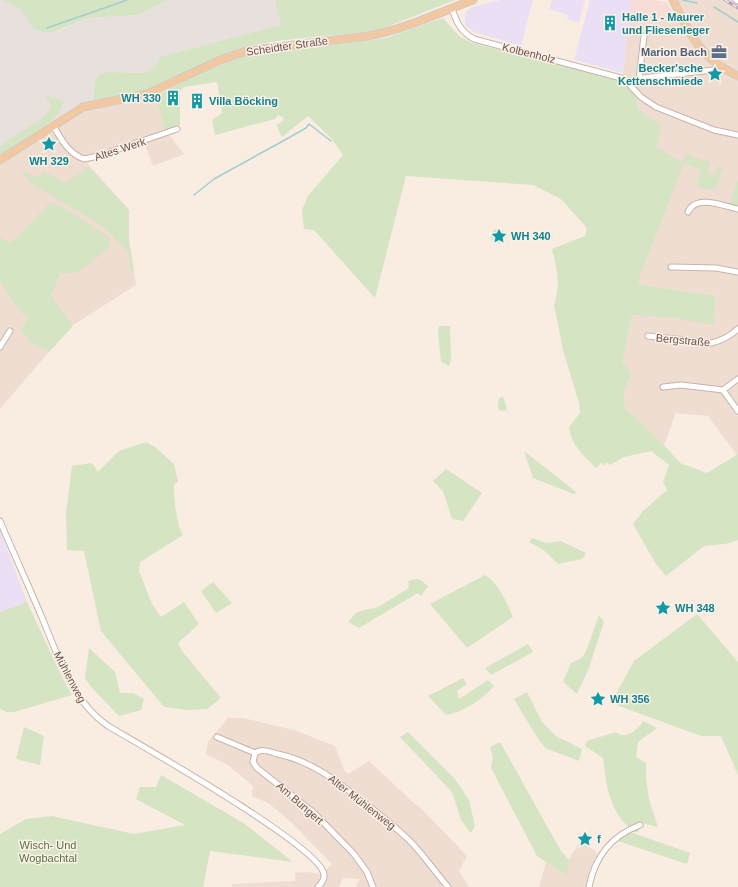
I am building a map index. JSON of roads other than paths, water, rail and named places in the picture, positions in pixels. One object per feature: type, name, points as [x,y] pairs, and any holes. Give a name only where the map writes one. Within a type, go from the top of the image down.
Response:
[{"type":"main road","name":"Scheidter Straße","points":[[0,160],[83,107],[147,94],[218,61],[240,53],[385,33],[413,24],[473,0]]},
{"type":"main road","points":[[673,0],[696,43],[717,64],[738,76]]},
{"type":"street","name":"Kolbenholz","points":[[452,8],[461,28],[474,39],[621,78],[630,85]]},
{"type":"street","points":[[639,79],[644,36]]},
{"type":"street","points":[[713,70],[639,79],[630,85],[641,97],[656,107],[714,130],[738,135]]},
{"type":"street","name":"Altes Werk","points":[[53,125],[66,145],[75,154],[84,159],[98,156],[177,130]]},
{"type":"street","points":[[688,212],[694,204],[699,202],[707,202],[738,209]]},
{"type":"street","points":[[671,267],[716,268],[738,272]]},
{"type":"street","name":"Bergstraße","points":[[648,336],[711,343],[718,342],[738,329]]},
{"type":"street","points":[[0,347],[10,331]]},
{"type":"street","points":[[663,387],[681,385],[723,390],[738,380]]},
{"type":"street","points":[[723,390],[738,411]]},
{"type":"street","name":"Mühlenweg","points":[[0,521],[66,674],[87,708],[108,726],[241,806],[284,835],[310,857],[322,871],[324,880],[318,887]]},
{"type":"street","points":[[217,737],[255,753]]},
{"type":"street","name":"Alter Mühlenweg","points":[[255,753],[262,750],[283,755],[311,765],[332,778],[385,818],[409,840],[448,887]]},
{"type":"street","name":"Am Bungert","points":[[255,753],[253,762],[257,768],[312,812],[354,854],[367,872],[373,887]]},
{"type":"street","points":[[589,887],[597,862],[604,850],[627,830],[640,825]]},
{"type":"waterway","points":[[47,28],[127,0]]},
{"type":"waterway","points":[[682,0],[697,3]]},
{"type":"waterway","points":[[714,7],[738,22]]},
{"type":"waterway","points":[[194,195],[214,179],[306,128],[309,124],[331,141]]},
{"type":"railway","points":[[725,0],[738,8]]},
{"type":"place","name":"Halle 1 - Maurer und Fliesenleger","points":[[610,23]]},
{"type":"place","name":"Marion Bach","points":[[719,52]]},
{"type":"place","name":"Becker'sche Kettenschmiede","points":[[715,74]]},
{"type":"place","name":"WH 330","points":[[173,98]]},
{"type":"place","name":"Villa Böcking","points":[[197,101]]},
{"type":"place","name":"WH 329","points":[[49,144]]},
{"type":"place","name":"WH 340","points":[[499,236]]},
{"type":"place","name":"WH 348","points":[[663,608]]},
{"type":"place","name":"WH 356","points":[[598,699]]},
{"type":"place","name":"f","points":[[585,839]]},
{"type":"park label","name":"Wisch- Und Wogbachtal","points":[[48,851]]}]
